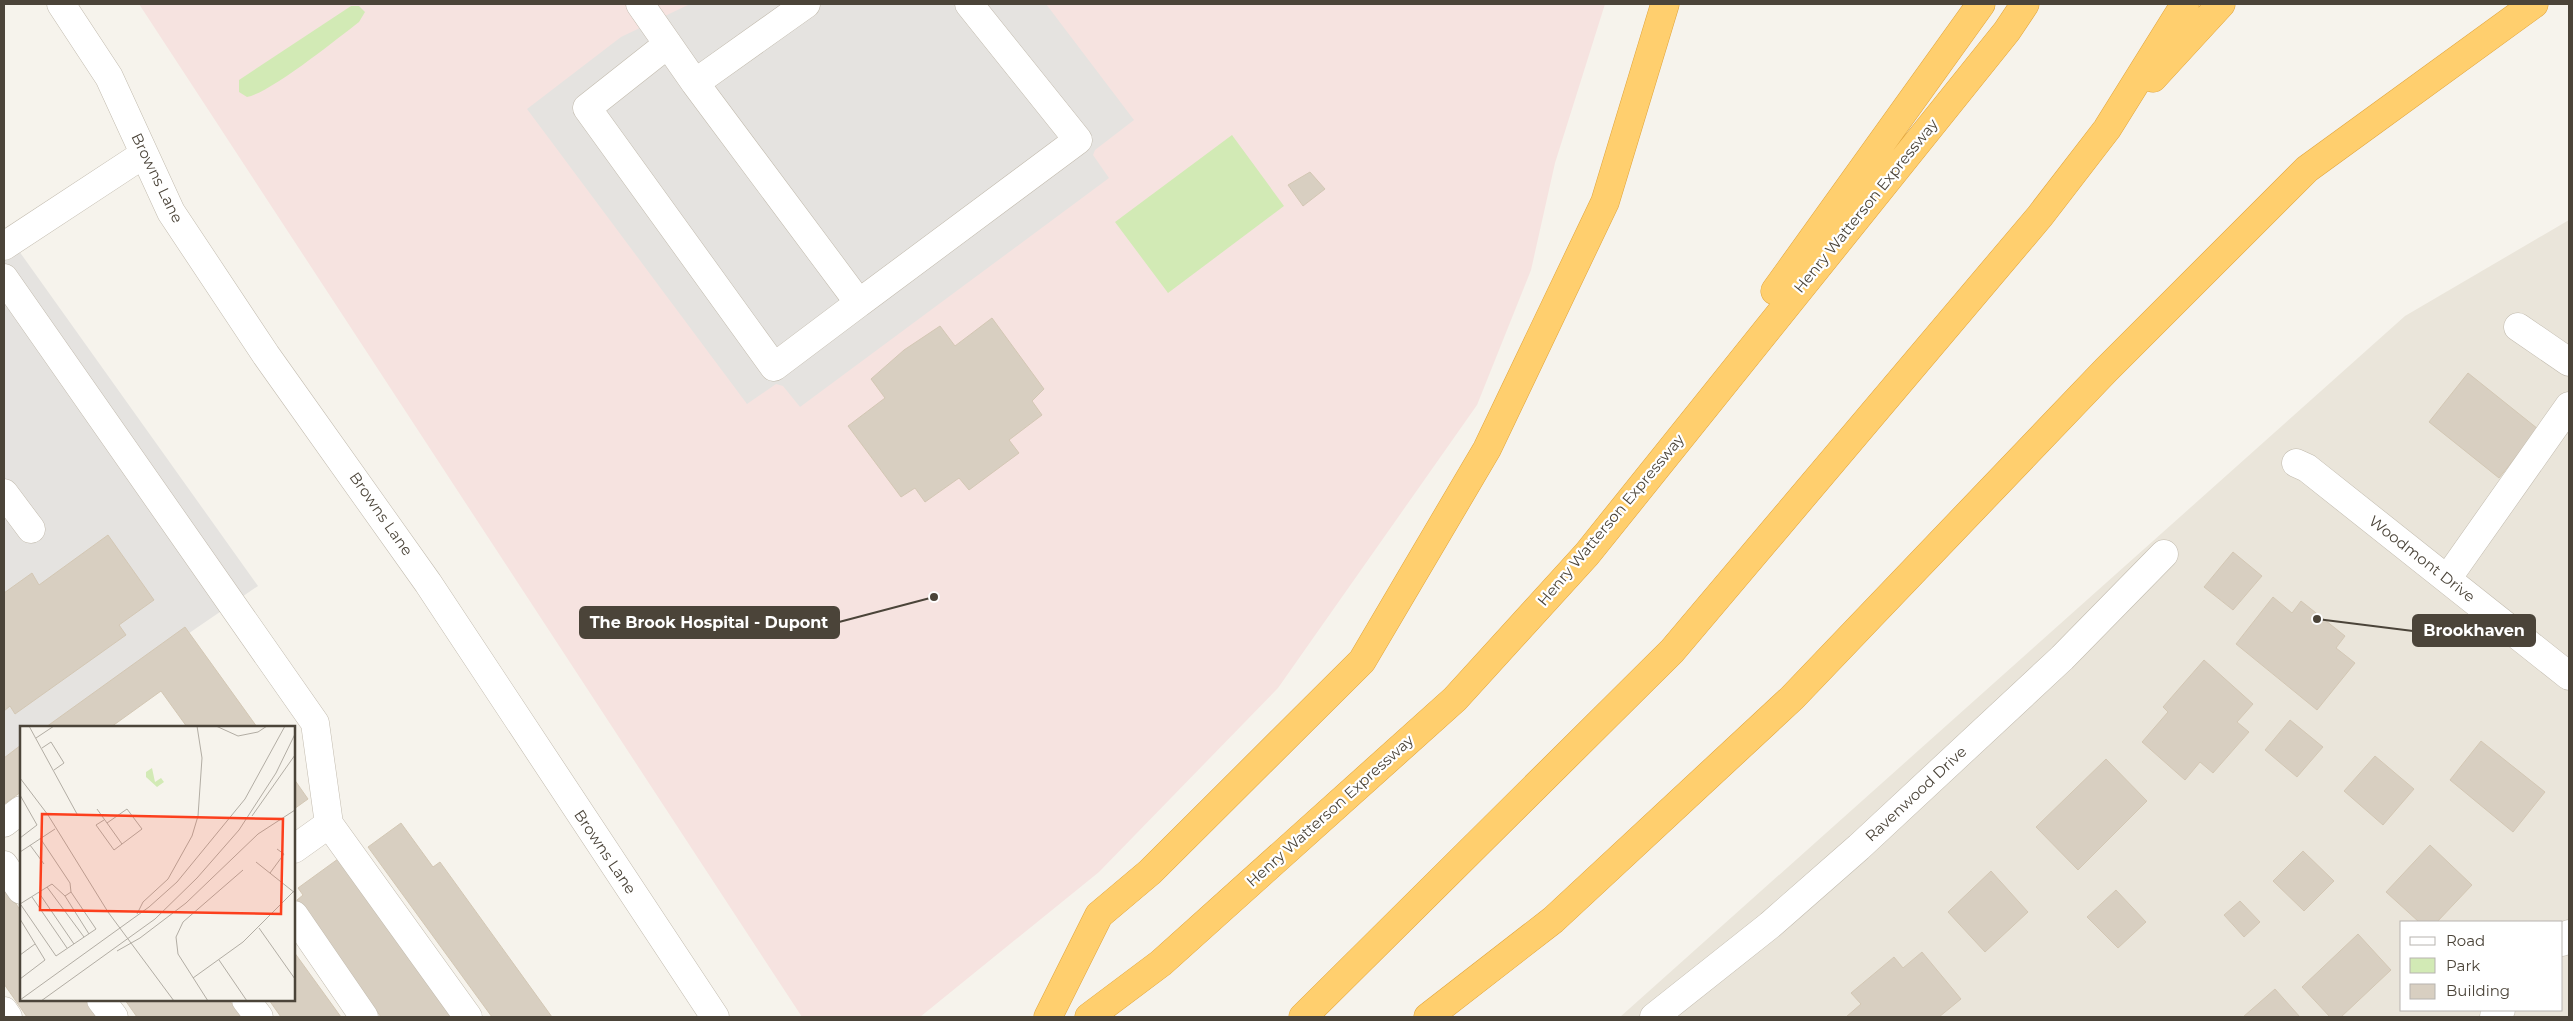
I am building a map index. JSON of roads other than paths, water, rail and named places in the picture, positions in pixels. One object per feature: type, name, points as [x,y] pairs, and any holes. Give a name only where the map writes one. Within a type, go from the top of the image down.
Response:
[{"type":"highway","points":[[1048,1017],[1099,915],[1150,872],[1362,661],[1487,449],[1605,202],[1665,4]]},
{"type":"highway","points":[[1587,554],[1981,4]]},
{"type":"highway","name":"Henry Watterson Expressway","points":[[1089,1017],[1161,962],[1455,699],[1587,554],[2007,31],[2025,4]]},
{"type":"highway","points":[[2107,129],[2185,4]]},
{"type":"highway","points":[[1303,1017],[1672,651],[2040,216],[2107,129],[2221,4]]},
{"type":"highway","points":[[1428,1017],[1553,920],[1792,698],[2106,370],[2307,169],[2534,4]]},
{"type":"street","name":"Browns Lane","points":[[61,4],[109,77],[171,212],[266,356],[428,583],[715,1017]]},
{"type":"street","points":[[640,4],[696,83],[859,303]]},
{"type":"street","points":[[696,83],[806,4]]},
{"type":"street","points":[[668,44],[587,108],[774,368],[1078,140],[969,4]]},
{"type":"street","points":[[4,246],[144,154]]},
{"type":"street","points":[[4,278],[315,723],[329,824],[468,1017]]},
{"type":"street","points":[[2518,327],[2569,362]]},
{"type":"street","points":[[2447,579],[2569,406]]},
{"type":"street","name":"Woodmont Drive","points":[[2296,463],[2307,468],[2569,676]]},
{"type":"street","points":[[4,493],[31,529]]},
{"type":"street","name":"Ravenwood Drive","points":[[1654,1017],[1770,924],[1859,847],[2062,658],[2164,554]]},
{"type":"street","points":[[4,822],[20,811]]},
{"type":"street","points":[[295,848],[329,824]]},
{"type":"street","points":[[4,866],[20,889]]},
{"type":"street","points":[[295,916],[364,1017]]},
{"type":"street","points":[[102,1001],[114,1017]]},
{"type":"street","points":[[247,1001],[258,1017]]},
{"type":"street","points":[[4,1011],[8,1017]]},
{"type":"place","name":"The Brook Hospital - Dupont","points":[[934,597]]},
{"type":"place","name":"Brookhaven","points":[[2317,619]]}]
